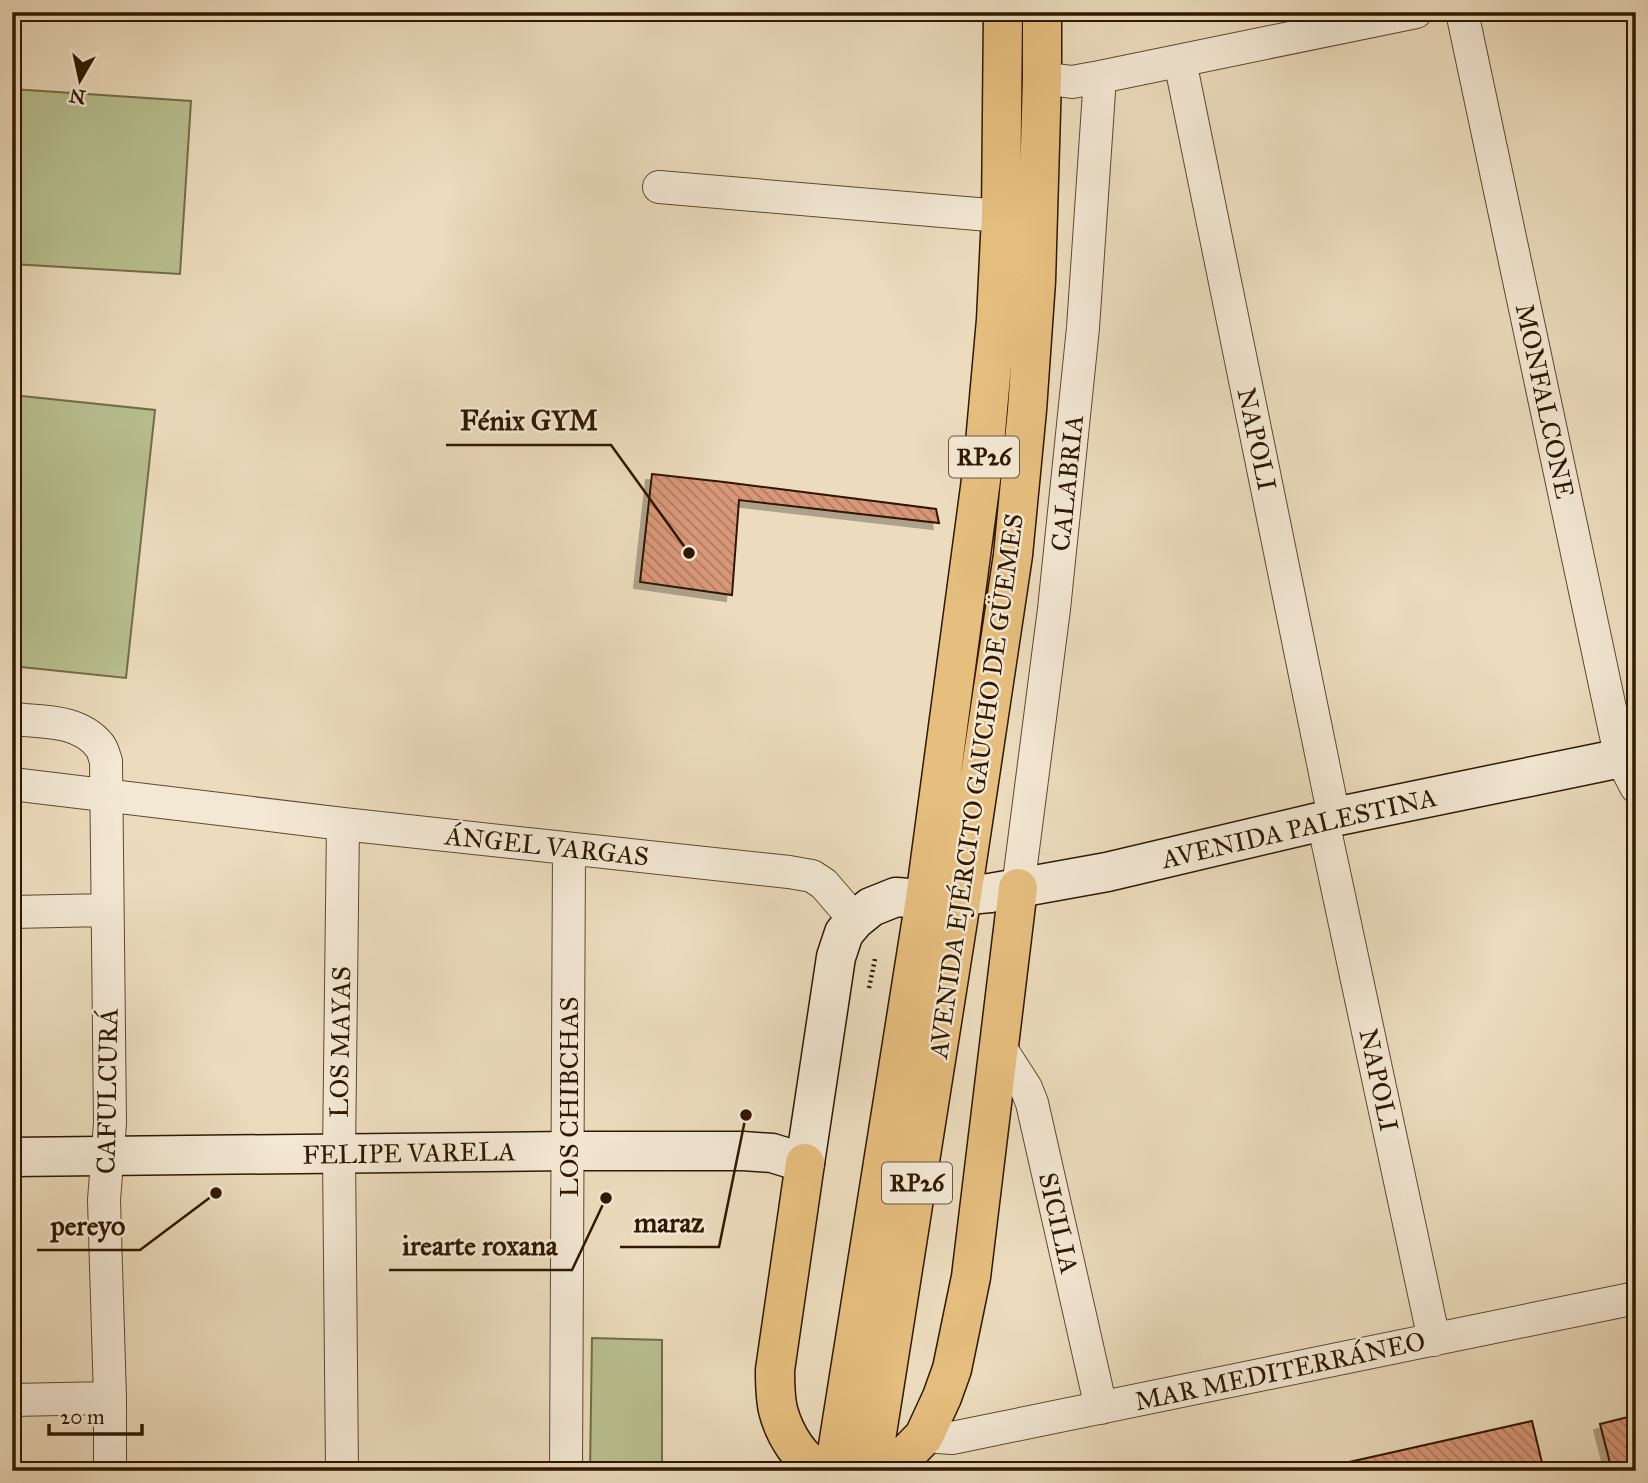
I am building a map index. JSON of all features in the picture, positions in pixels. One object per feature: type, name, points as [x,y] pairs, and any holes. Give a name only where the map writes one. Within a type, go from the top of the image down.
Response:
[{"type":"main road","name":"AVENIDA EJÉRCITO GAUCHO DE GÜEMES","points":[[872,1471],[944,897],[983,465],[996,320],[1001,216],[1003,12]]},
{"type":"main road","name":"AVENIDA EJÉRCITO GAUCHO DE GÜEMES","points":[[834,1471],[944,897],[1013,555],[1036,281],[1042,12]]},
{"type":"main road","points":[[885,1471],[895,1466],[924,1436],[952,1369],[971,1277],[1018,888]]},
{"type":"main road","points":[[805,1163],[775,1370],[775,1394],[783,1424],[793,1443],[816,1468],[825,1471]]},
{"type":"street","points":[[1042,78],[1072,82],[1416,12]]},
{"type":"street","name":"MONFALCONE","points":[[1462,12],[1631,766]]},
{"type":"street","name":"NAPOLI","points":[[1180,61],[1434,1340]]},
{"type":"street","name":"CALABRIA","points":[[1018,888],[1054,608],[1079,368],[1100,77]]},
{"type":"street","points":[[659,187],[1001,216]]},
{"type":"street","points":[[12,719],[71,725],[89,736],[101,747],[106,761],[107,794]]},
{"type":"street","name":"AVENIDA PALESTINA","points":[[944,897],[1018,888],[1107,872],[1329,819],[1631,766]]},
{"type":"street","name":"ÁNGEL VARGAS","points":[[12,783],[343,824],[789,872],[812,876],[824,884],[855,920]]},
{"type":"street","name":"CAFULCURÁ","points":[[107,794],[110,1123],[104,1199],[110,1471]]},
{"type":"street","name":"LOS MAYAS","points":[[342,1471],[339,1154],[343,824]]},
{"type":"street","name":"LOS CHIBCHAS","points":[[566,1471],[569,849]]},
{"type":"street","points":[[805,1163],[836,957],[844,933],[871,907],[896,897],[944,897]]},
{"type":"street","points":[[12,912],[107,910]]},
{"type":"street","name":"SICILIA","points":[[999,1046],[1032,1102],[1101,1408]]},
{"type":"street","name":"FELIPE VARELA","points":[[12,1157],[743,1151],[772,1153],[805,1163]]},
{"type":"street","name":"MAR MEDITERRÁNEO","points":[[924,1436],[952,1438],[1636,1298]]},
{"type":"street","points":[[12,1400],[110,1398]]},
{"type":"green space","points":[[12,89],[191,101],[180,274],[12,264]]},
{"type":"green space","points":[[12,395],[155,410],[126,678],[12,666]]},
{"type":"green space","points":[[592,1338],[662,1340],[662,1471],[590,1471]]},
{"type":"building","points":[[652,474],[936,509],[939,523],[739,500],[732,595],[640,582]]},
{"type":"building","points":[[1636,1415],[1636,1471],[1612,1471],[1600,1424]]},
{"type":"building","points":[[1532,1421],[1544,1471],[1309,1471]]},
{"type":"place","name":"Fénix GYM","points":[[689,553]]},
{"type":"place","name":"maraz","points":[[746,1115]]},
{"type":"place","name":"pereyo","points":[[216,1193]]},
{"type":"place","name":"irearte roxana","points":[[606,1198]]}]
